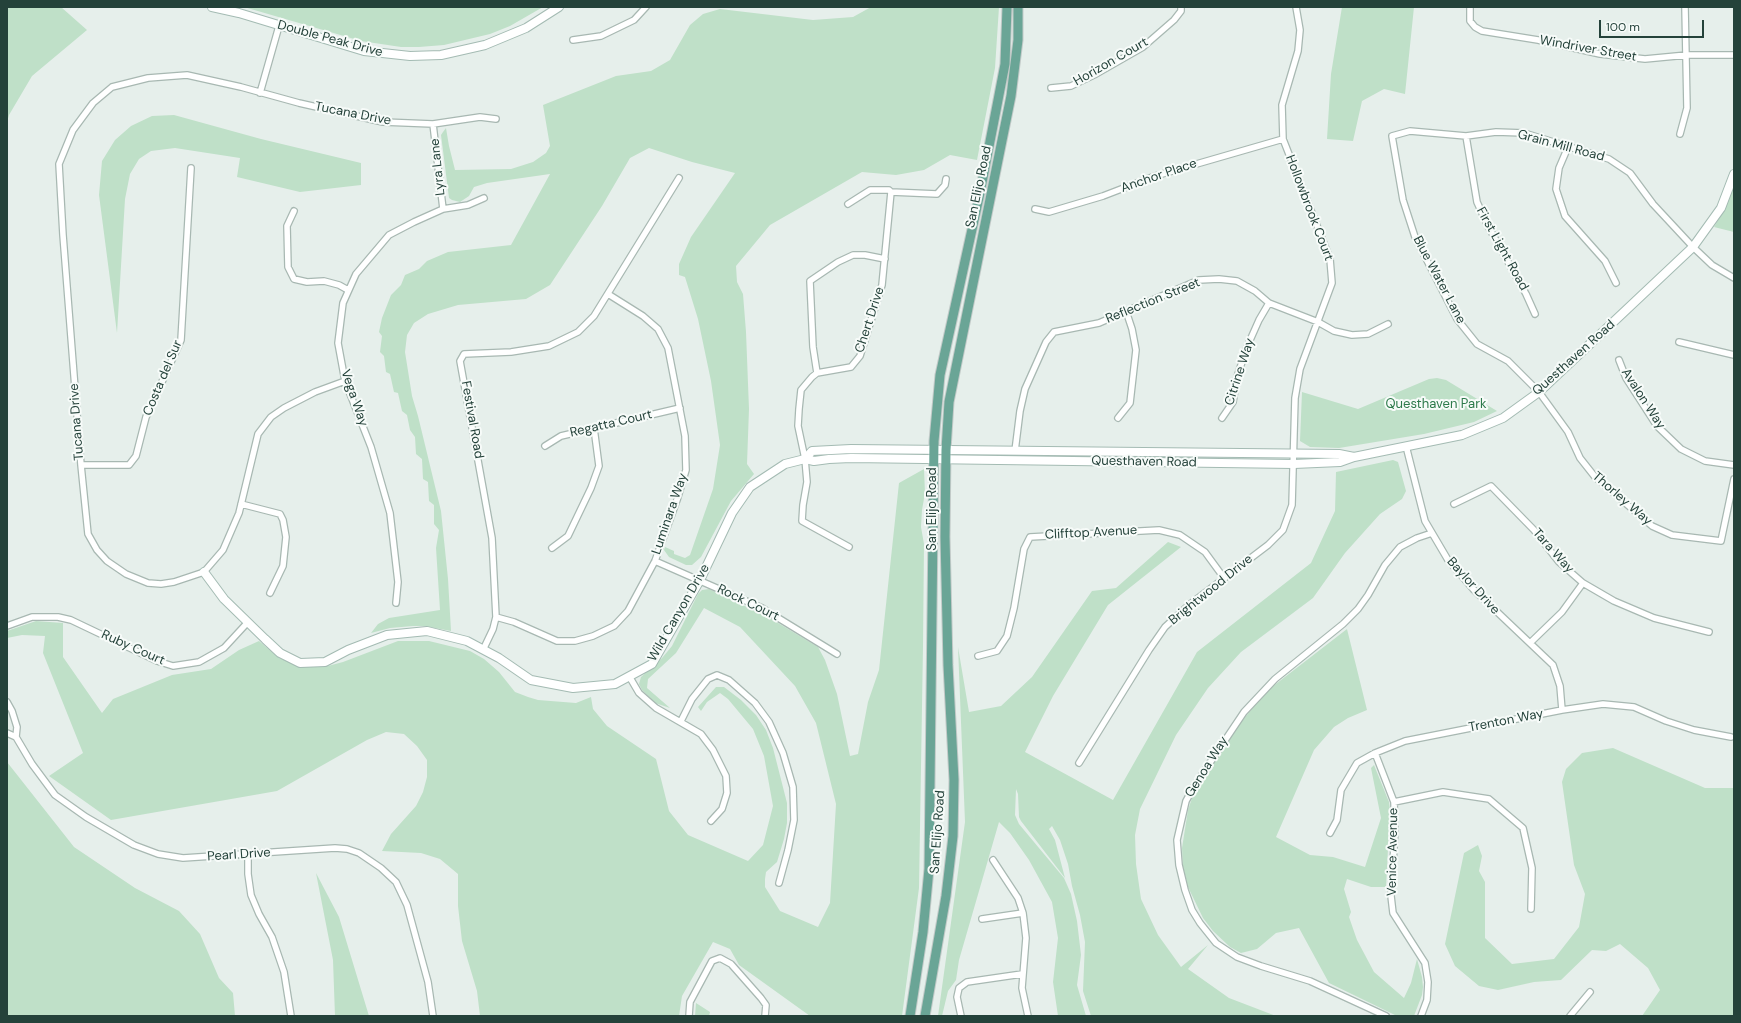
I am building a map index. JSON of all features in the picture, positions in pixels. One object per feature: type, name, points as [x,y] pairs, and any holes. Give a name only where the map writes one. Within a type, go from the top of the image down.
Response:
[{"type":"main road","name":"San Elijo Road","points":[[910,1016],[923,932],[929,869],[933,450],[940,375],[980,194],[1005,64],[1007,7]]},
{"type":"main road","name":"San Elijo Road","points":[[925,1016],[946,896],[953,836],[954,780],[945,537],[946,450],[949,402],[1011,96],[1018,40],[1018,7]]},
{"type":"street","name":"Double Peak Drive","points":[[212,7],[234,12],[369,52],[398,56],[425,56],[470,49],[499,40],[539,21],[559,7]]},
{"type":"street","points":[[573,40],[602,36],[634,20],[646,7]]},
{"type":"street","name":"Horizon Court","points":[[1051,88],[1071,86],[1094,75],[1143,47],[1174,20],[1181,11],[1181,7]]},
{"type":"street","name":"Hollowbrook Court","points":[[1294,454],[1295,398],[1300,369],[1332,283],[1330,259],[1283,139],[1282,105],[1298,52],[1300,30],[1296,7]]},
{"type":"street","name":"Windriver Street","points":[[1470,7],[1470,21],[1478,30],[1538,40],[1600,54],[1645,60],[1687,55],[1734,55]]},
{"type":"street","points":[[1680,134],[1687,108],[1685,7]]},
{"type":"street","points":[[260,93],[279,26]]},
{"type":"street","name":"Tucana Drive","points":[[204,572],[174,582],[161,584],[148,583],[126,574],[107,561],[97,550],[88,534],[81,465],[59,164],[73,130],[93,103],[112,87],[148,78],[187,75],[384,122],[433,124],[480,117],[496,119]]},
{"type":"street","name":"Lyra Lane","points":[[433,124],[443,210]]},
{"type":"street","name":"Grain Mill Road","points":[[1392,136],[1410,131],[1466,136],[1496,132],[1524,133],[1609,159],[1630,173],[1653,204],[1693,248],[1712,265],[1734,278]]},
{"type":"street","name":"Blue Water Lane","points":[[1392,136],[1403,200],[1415,237],[1457,319],[1478,344],[1508,361],[1539,392]]},
{"type":"street","name":"First Light Road","points":[[1466,136],[1476,202],[1526,294],[1535,314]]},
{"type":"street","name":"Anchor Place","points":[[1036,209],[1049,212],[1103,196],[1155,176],[1283,139]]},
{"type":"street","points":[[1568,147],[1560,168],[1556,189],[1565,216],[1605,261],[1616,283]]},
{"type":"street","name":"Costa del Sur","points":[[81,465],[129,465],[136,456],[146,417],[181,340],[191,168]]},
{"type":"street","name":"Questhaven Road","points":[[933,460],[1294,464],[1340,462],[1354,457],[1462,434],[1502,418],[1539,392],[1693,248],[1721,208],[1734,174]]},
{"type":"street","points":[[608,294],[679,178]]},
{"type":"street","points":[[848,204],[870,190],[937,194],[945,185],[946,178]]},
{"type":"street","name":"Chert Drive","points":[[817,373],[851,367],[860,356],[882,285],[886,259],[891,192]]},
{"type":"street","name":"Vega Way","points":[[396,603],[398,582],[390,513],[371,446],[345,381],[338,343],[343,303],[356,274],[389,235],[414,222],[443,210],[468,205],[484,198]]},
{"type":"street","points":[[294,211],[287,226],[288,267],[294,279],[307,282],[324,281],[339,285],[348,290]]},
{"type":"street","points":[[849,547],[802,521],[807,482],[805,459],[798,426],[801,390],[817,373],[813,347],[809,293],[810,281],[838,262],[853,255],[865,255],[886,259]]},
{"type":"street","name":"Reflection Street","points":[[1015,451],[1020,411],[1025,389],[1046,342],[1054,332],[1099,323],[1199,280],[1219,279],[1237,282],[1255,291],[1269,304],[1318,322],[1334,331],[1352,335],[1368,334],[1388,324]]},
{"type":"street","name":"Luminara Way","points":[[496,617],[514,622],[557,641],[575,641],[593,636],[614,626],[628,611],[655,561],[686,470],[685,436],[668,348],[658,329],[643,316],[608,294]]},
{"type":"street","name":"Festival Road","points":[[483,650],[493,629],[496,617],[492,538],[460,361],[464,354],[511,352],[549,346],[578,332],[594,316],[608,294]]},
{"type":"street","name":"Citrine Way","points":[[1222,418],[1233,402],[1237,377],[1246,347],[1259,320],[1269,304]]},
{"type":"street","points":[[1118,418],[1130,403],[1136,350],[1132,329],[1126,311]]},
{"type":"street","points":[[1679,342],[1734,355]]},
{"type":"street","name":"Avalon Way","points":[[1619,360],[1626,378],[1657,426],[1681,449],[1705,461],[1734,465]]},
{"type":"street","points":[[204,572],[223,550],[239,513],[258,434],[271,417],[284,408],[315,392],[345,381]]},
{"type":"street","name":"Thorley Way","points":[[1539,392],[1568,432],[1580,458],[1594,477],[1652,526],[1672,535],[1721,541],[1734,479]]},
{"type":"street","name":"Regatta Court","points":[[545,446],[561,436],[680,408]]},
{"type":"street","points":[[552,548],[568,536],[591,488],[599,466],[594,428]]},
{"type":"street","name":"Baylor Drive","points":[[1406,446],[1425,521],[1432,533],[1448,560],[1473,589],[1553,665],[1560,686],[1562,710]]},
{"type":"street","name":"Wild Canyon Drive","points":[[805,459],[812,451],[828,449],[933,450]]},
{"type":"street","name":"Questhaven Road","points":[[933,450],[1339,454],[1354,457]]},
{"type":"street","name":"Brightwood Drive","points":[[1079,763],[1164,627],[1189,604],[1268,545],[1283,530],[1292,505],[1294,454]]},
{"type":"street","name":"Wild Canyon Drive","points":[[204,572],[224,599],[280,653],[300,663],[325,662],[348,650],[387,635],[427,630],[467,641],[531,680],[573,688],[615,684],[652,664],[700,580],[732,513],[750,487],[785,464],[805,459],[814,461],[844,459],[933,460]]},
{"type":"street","name":"Tara Way","points":[[1454,504],[1491,486],[1534,530],[1559,562],[1583,583],[1614,601],[1654,618],[1709,632]]},
{"type":"street","points":[[241,504],[280,514],[283,520],[286,537],[283,566],[270,593]]},
{"type":"street","name":"Clifftop Avenue","points":[[978,656],[997,651],[1007,636],[1014,608],[1024,549],[1030,537],[1159,530],[1180,535],[1205,552],[1224,578]]},
{"type":"street","name":"Genoa Way","points":[[1386,1016],[1310,981],[1237,957],[1216,943],[1200,923],[1185,890],[1179,865],[1177,840],[1186,801],[1244,712],[1275,679],[1343,624],[1358,609],[1385,565],[1400,547],[1417,538],[1432,533]]},
{"type":"street","name":"Rock Court","points":[[655,561],[762,608],[837,654]]},
{"type":"street","points":[[1530,643],[1562,612],[1583,583]]},
{"type":"street","name":"Ruby Court","points":[[7,626],[32,617],[58,616],[71,620],[157,661],[173,666],[199,662],[224,648],[248,622]]},
{"type":"street","points":[[629,676],[639,693],[656,708],[681,721],[701,734],[713,750],[726,776],[727,793],[722,809],[711,821]]},
{"type":"street","points":[[681,721],[692,699],[708,679],[718,676],[729,680],[755,703],[769,722],[783,753],[793,787],[794,820],[779,883]]},
{"type":"street","name":"Pearl Drive","points":[[7,702],[12,711],[17,727],[16,737],[32,764],[55,795],[86,817],[134,845],[158,854],[183,858],[335,848],[347,849],[359,853],[381,868],[396,882],[407,905],[428,982],[433,1016]]},
{"type":"street","name":"Trenton Way","points":[[1330,833],[1337,820],[1341,790],[1357,763],[1375,753],[1405,740],[1562,710],[1603,704],[1634,707],[1666,721],[1694,730],[1731,738]]},
{"type":"street","points":[[7,733],[16,737]]},
{"type":"street","name":"Venice Avenue","points":[[1375,753],[1394,802],[1395,831],[1391,896],[1394,913],[1425,963],[1428,982],[1427,1000],[1421,1016]]},
{"type":"street","points":[[1394,802],[1443,792],[1489,800],[1523,828],[1532,868],[1531,909]]},
{"type":"street","points":[[248,854],[248,874],[251,895],[259,914],[272,937],[284,972],[291,1016]]},
{"type":"street","points":[[993,860],[1018,898],[1023,913],[1026,938],[1022,988],[1028,1016]]},
{"type":"street","points":[[982,919],[1023,913]]},
{"type":"street","points":[[689,1016],[690,1002],[712,961],[720,958],[731,964],[761,998],[766,1005],[765,1016]]},
{"type":"street","points":[[961,1016],[957,996],[959,988],[967,982],[1022,974]]},
{"type":"street","points":[[1570,1016],[1590,992]]},
{"type":"green space","points":[[7,7],[61,7],[87,30],[32,76],[9,115],[7,122]]},
{"type":"green space","points":[[244,7],[543,7],[510,26],[490,34],[444,45],[401,47],[361,41]]},
{"type":"green space","points":[[871,7],[999,7],[995,68],[977,160],[950,155],[924,170],[896,175],[862,172],[770,225],[736,266],[737,282],[743,294],[746,332],[749,409],[747,464],[754,474],[731,501],[701,557],[692,565],[686,565],[669,557],[664,550],[665,547],[674,551],[674,554],[685,558],[690,555],[713,489],[720,445],[711,381],[698,319],[685,277],[679,275],[679,264],[691,237],[735,173],[692,162],[649,148],[630,158],[602,206],[550,285],[526,299],[458,305],[428,314],[414,323],[407,335],[405,352],[412,396],[441,511],[448,579],[451,631],[424,626],[413,626],[390,628],[371,633],[378,624],[389,618],[440,610],[436,548],[439,530],[434,524],[434,505],[429,501],[428,482],[423,479],[422,459],[416,454],[415,437],[410,430],[407,415],[402,411],[398,393],[394,392],[390,374],[386,372],[384,356],[380,352],[382,336],[379,332],[382,318],[391,295],[401,285],[405,275],[419,269],[427,261],[448,252],[511,245],[550,174],[487,183],[474,187],[469,196],[460,202],[452,200],[449,198],[441,135],[446,128],[455,170],[511,169],[533,162],[546,153],[550,146],[543,105],[616,76],[651,71],[670,60],[690,25],[703,14],[720,9],[813,20],[853,17]]},
{"type":"green space","points":[[1342,7],[1414,7],[1405,94],[1384,89],[1362,101],[1353,141],[1327,139],[1331,74]]},
{"type":"green space","points":[[174,115],[261,139],[361,163],[361,185],[300,192],[237,177],[240,158],[175,148],[151,151],[139,159],[130,174],[125,199],[117,333],[99,195],[102,161],[115,140],[131,126],[152,116]]},
{"type":"green space","points":[[1734,186],[1734,232],[1714,227]]},
{"type":"green space","name":"Questhaven Park","points":[[1437,378],[1446,380],[1497,411],[1474,422],[1424,434],[1339,448],[1310,447],[1300,441],[1302,392],[1358,409],[1429,379]]},
{"type":"green space","points":[[1393,460],[1398,462],[1406,491],[1402,499],[1380,514],[1345,553],[1313,598],[1241,652],[1208,688],[1176,735],[1140,809],[1135,835],[1136,864],[1141,899],[1158,935],[1181,967],[1208,945],[1188,969],[1229,998],[1276,1016],[1091,1016],[1083,991],[1085,942],[1068,864],[1060,840],[1052,826],[1049,829],[1055,840],[1065,878],[1021,821],[1019,817],[1018,794],[1016,789],[1015,815],[1019,824],[1064,878],[1071,894],[1077,921],[1081,955],[1077,985],[1086,1016],[1058,1016],[1053,982],[1058,938],[1052,902],[1029,860],[1010,833],[999,822],[959,960],[956,980],[948,991],[942,1016],[938,1016],[965,822],[958,647],[969,712],[1001,706],[1032,677],[1092,591],[1116,588],[1168,542],[1181,547],[1108,605],[1053,696],[1025,752],[1113,800],[1197,652],[1311,563],[1335,511],[1336,472]]},
{"type":"green space","points":[[924,469],[925,493],[921,527],[924,544],[919,888],[902,1016],[810,1016],[739,965],[730,949],[713,942],[682,996],[679,1016],[480,1016],[477,991],[462,941],[458,906],[458,874],[440,859],[421,853],[382,851],[391,834],[416,806],[423,792],[427,777],[427,760],[417,746],[404,734],[386,732],[367,740],[277,791],[111,820],[49,776],[83,753],[43,653],[45,636],[22,635],[7,638],[7,631],[36,621],[63,623],[63,657],[102,713],[113,699],[172,675],[211,669],[239,650],[259,641],[279,658],[301,667],[324,667],[343,662],[398,641],[429,641],[470,651],[484,659],[499,672],[515,692],[528,697],[538,700],[576,703],[591,697],[593,709],[607,726],[656,759],[669,811],[688,835],[748,861],[763,845],[773,806],[764,756],[753,729],[728,699],[720,693],[707,702],[701,711],[698,707],[716,687],[724,687],[741,700],[756,715],[766,730],[773,748],[787,803],[787,823],[784,839],[777,862],[766,872],[765,887],[780,911],[818,927],[830,903],[836,804],[816,723],[795,686],[740,627],[704,608],[676,653],[648,679],[647,688],[670,708],[655,703],[642,690],[639,684],[641,677],[662,658],[672,646],[698,594],[702,590],[709,589],[768,617],[818,647],[825,660],[837,694],[850,756],[858,754],[868,702],[879,670],[899,483]]},
{"type":"green space","points":[[1347,629],[1367,710],[1348,718],[1334,727],[1314,750],[1276,837],[1310,855],[1333,857],[1365,867],[1381,818],[1371,768],[1374,765],[1389,802],[1390,810],[1386,887],[1371,887],[1347,879],[1344,889],[1351,912],[1349,917],[1357,940],[1374,972],[1404,998],[1411,983],[1417,959],[1423,987],[1422,995],[1414,1016],[1397,1016],[1329,983],[1299,928],[1276,933],[1257,949],[1241,953],[1230,947],[1213,931],[1203,918],[1188,887],[1183,867],[1182,848],[1188,810],[1192,798],[1227,740],[1254,706],[1272,687]]},
{"type":"green space","points":[[1613,748],[1705,788],[1734,788],[1734,1016],[1642,1016],[1660,990],[1648,968],[1620,944],[1606,951],[1592,950],[1561,980],[1534,982],[1498,990],[1479,986],[1455,966],[1445,944],[1464,853],[1478,845],[1482,856],[1479,871],[1485,882],[1485,938],[1512,964],[1554,959],[1579,927],[1585,894],[1574,865],[1562,782],[1566,769],[1582,753]]},
{"type":"green space","points":[[7,762],[74,847],[135,888],[179,911],[200,934],[219,978],[233,993],[235,1016],[7,1016]]},
{"type":"green space","points":[[316,873],[339,917],[369,1016],[335,1016],[333,960]]},
{"type":"green space","points":[[696,1003],[710,1012],[709,1016],[695,1016]]}]
